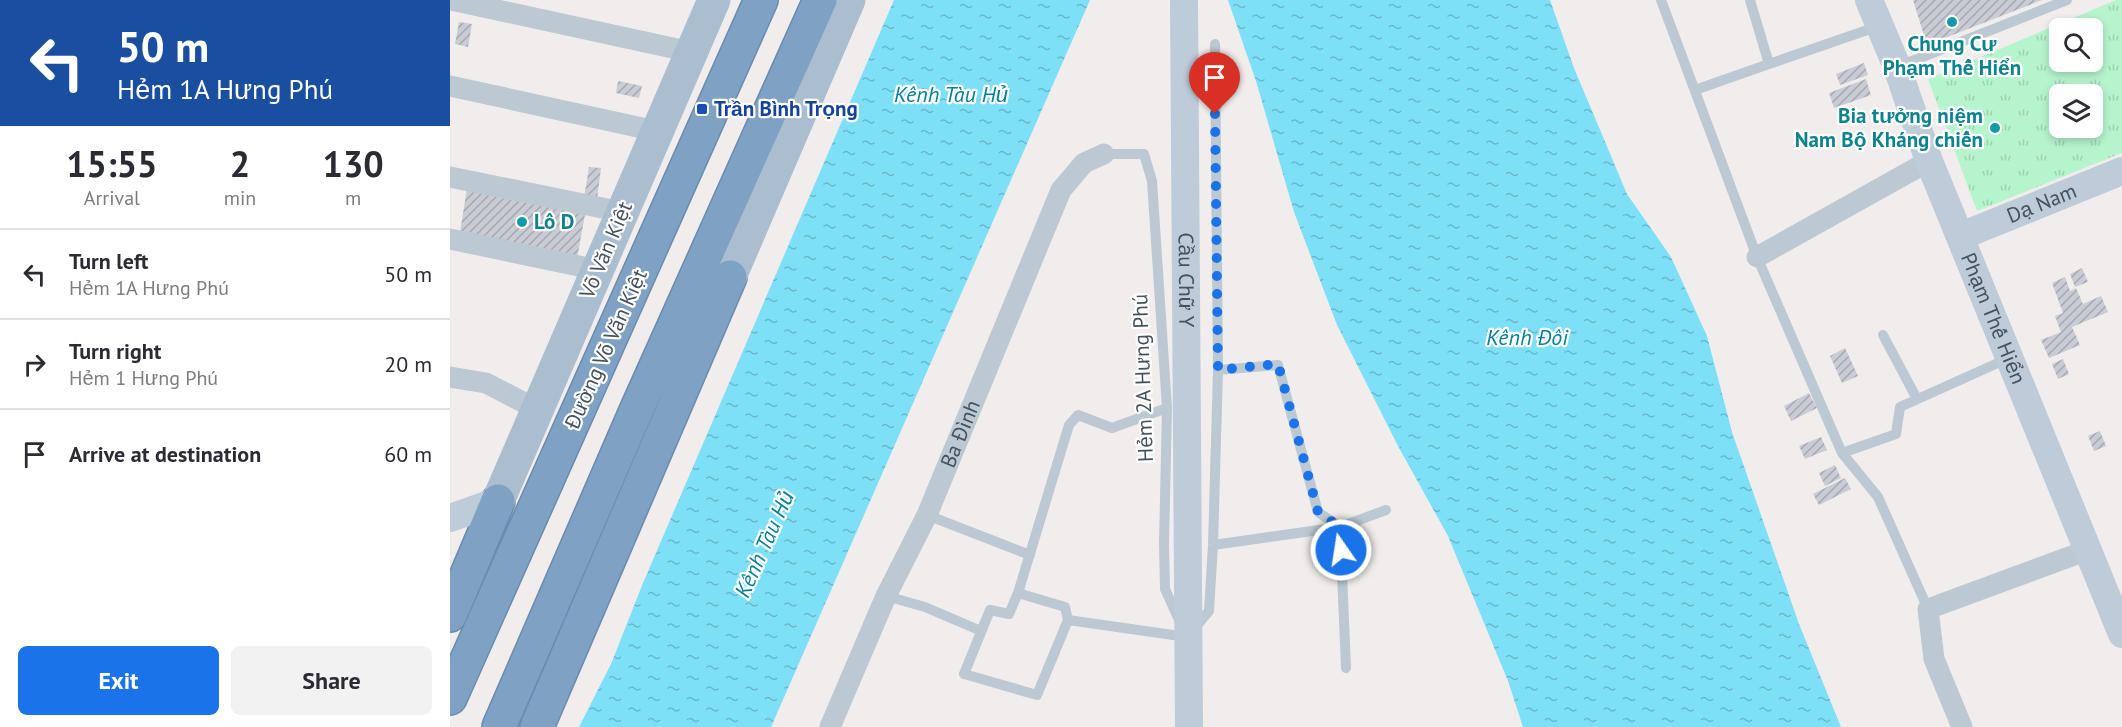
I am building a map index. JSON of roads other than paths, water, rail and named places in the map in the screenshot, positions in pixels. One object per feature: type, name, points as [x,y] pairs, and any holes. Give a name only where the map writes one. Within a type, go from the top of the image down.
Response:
[{"type":"highway","name":"Đường Võ Văn Kiệt","points":[[450,698],[761,0]]},
{"type":"highway","points":[[499,727],[636,411],[820,0]]},
{"type":"highway","points":[[537,727],[730,277]]},
{"type":"highway","points":[[450,615],[498,501]]},
{"type":"main road","name":"Võ Văn Kiệt","points":[[498,501],[714,0]]},
{"type":"main road","points":[[730,277],[849,0]]},
{"type":"main road","name":"Cầu Chữ Y","points":[[1184,0],[1189,727]]},
{"type":"main road","name":"Phạm Thế Hiển","points":[[1875,13],[1897,68],[1929,161],[2122,634]]},
{"type":"main road","name":"Dạ Nam","points":[[1961,236],[2122,171]]},
{"type":"main road","points":[[450,518],[498,501]]},
{"type":"main road","points":[[450,524],[475,555]]},
{"type":"street","points":[[451,0],[691,52]]},
{"type":"street","points":[[450,86],[656,131]]},
{"type":"street","name":"Ba Đình","points":[[830,727],[886,596],[927,515],[1061,190],[1084,163],[1104,154]]},
{"type":"street","points":[[1757,257],[1929,161]]},
{"type":"street","points":[[450,177],[622,212]]},
{"type":"street","points":[[450,239],[598,270]]},
{"type":"street","points":[[450,376],[486,383],[538,410]]},
{"type":"street","points":[[1962,727],[1934,659],[1928,609],[2088,550]]},
{"type":"lane","points":[[1661,0],[1757,257],[1842,453],[1878,497],[1928,609]]},
{"type":"lane","points":[[1750,0],[1769,64]]},
{"type":"lane","points":[[1897,68],[2067,0]]},
{"type":"lane","points":[[1695,90],[1769,64],[1875,13]]},
{"type":"lane","points":[[1068,620],[1187,637],[1209,611],[1218,370],[1215,44]]},
{"type":"lane","name":"Hẻm 2A Hưng Phú","points":[[1104,154],[1144,154],[1152,181],[1167,408],[1165,589],[1187,637]]},
{"type":"lane","points":[[1883,335],[1917,399]]},
{"type":"lane","points":[[1842,453],[1896,434],[1900,407],[2010,357]]},
{"type":"lane","points":[[1218,370],[1278,364],[1318,512],[1340,527]]},
{"type":"lane","points":[[1018,593],[1065,607],[1068,620],[1036,695],[964,674],[990,610],[1009,614],[1018,593],[1069,425],[1078,415],[1112,428],[1167,408]]},
{"type":"lane","points":[[1213,545],[1340,527],[1386,510]]},
{"type":"lane","points":[[927,515],[1030,555]]},
{"type":"lane","points":[[1340,527],[1346,668]]},
{"type":"lane","points":[[886,596],[925,607],[981,631]]},
{"type":"water","name":"Kênh Tàu Hủ","points":[[894,0],[1090,0],[771,727],[579,727],[611,664],[643,583]]},
{"type":"water","name":"Kênh Đôi","points":[[1228,0],[1550,0],[1574,68],[1627,194],[1671,257],[1707,336],[1732,432],[1799,624],[1841,727],[1523,727],[1508,681],[1448,536],[1398,446],[1337,325],[1294,212],[1256,81]]},
{"type":"place","name":"Chung Cư Phạm Thế Hiển","points":[[1952,22]]},
{"type":"place","name":"Trần Bình Trọng","points":[[702,109]]},
{"type":"place","name":"Bia tưởng niệm Nam Bộ Kháng chiến","points":[[1995,128]]},
{"type":"place","name":"Lô D","points":[[522,222]]}]
